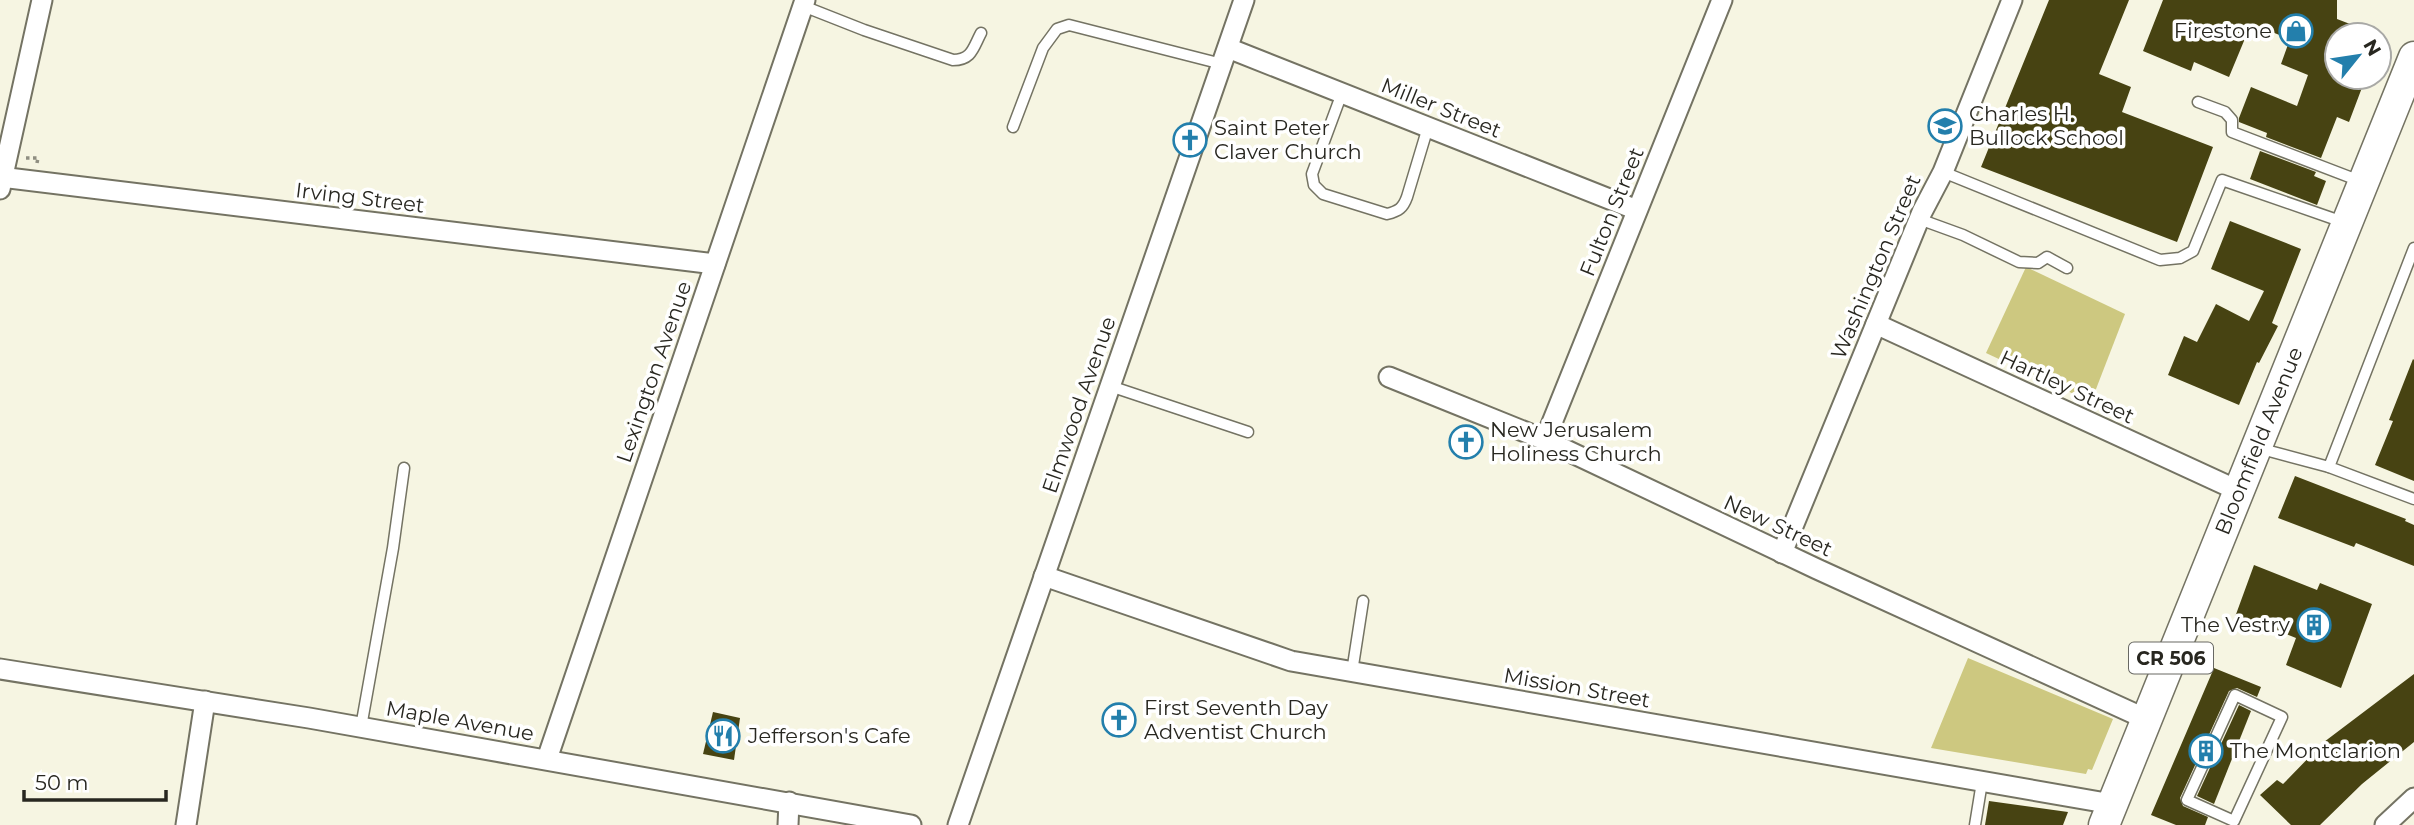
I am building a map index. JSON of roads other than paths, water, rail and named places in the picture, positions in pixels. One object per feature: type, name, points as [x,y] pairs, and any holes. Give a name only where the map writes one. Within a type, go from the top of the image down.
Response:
[{"type":"main road","name":"Bloomfield Avenue","points":[[2108,818],[2256,447],[2412,68]]},
{"type":"street","points":[[1,182],[42,0]]},
{"type":"street","name":"Elmwood Avenue","points":[[958,825],[1244,0]]},
{"type":"street","name":"Fulton Street","points":[[1545,440],[1722,0]]},
{"type":"street","name":"Washington Street","points":[[1782,553],[2012,0]]},
{"type":"street","name":"Lexington Avenue","points":[[547,759],[804,3]]},
{"type":"street","name":"Miller Street","points":[[1225,56],[1342,93],[1637,210]]},
{"type":"street","name":"Irving Street","points":[[1,182],[715,264]]},
{"type":"street","name":"Hartley Street","points":[[1876,324],[2239,491]]},
{"type":"street","name":"New Street","points":[[1390,377],[1545,440],[1782,553],[2146,719]]},
{"type":"street","name":"Mission Street","points":[[1044,576],[1291,661],[1982,782],[2108,818]]},
{"type":"street","name":"Maple Avenue","points":[[0,669],[361,727],[911,825]]},
{"type":"street","points":[[186,825],[205,701]]},
{"type":"street","points":[[2385,825],[2414,798]]},
{"type":"street","points":[[788,825],[789,802]]},
{"type":"lane","points":[[804,3],[864,30],[953,60],[963,60],[970,55],[981,33]]},
{"type":"lane","points":[[1013,127],[1043,48],[1057,29],[1069,25],[1225,56]]},
{"type":"lane","points":[[1342,93],[1312,174],[1314,185],[1323,194],[1387,214],[1397,212],[1404,207],[1408,197],[1428,127]]},
{"type":"lane","points":[[2198,102],[2225,112],[2232,120],[2232,132],[2364,182]]},
{"type":"lane","points":[[1942,172],[2160,260],[2180,258],[2193,251],[2222,180],[2347,223]]},
{"type":"lane","points":[[1919,219],[1963,235],[2019,261],[2038,263],[2047,257],[2067,268]]},
{"type":"lane","points":[[2329,467],[2414,248]]},
{"type":"lane","points":[[1110,386],[1248,432]]},
{"type":"lane","points":[[2256,447],[2329,467],[2414,499]]},
{"type":"lane","points":[[361,727],[393,548],[404,468]]},
{"type":"lane","points":[[1352,672],[1363,601]]},
{"type":"lane","points":[[2235,695],[2282,717],[2237,823],[2187,800],[2235,695]]},
{"type":"lane","points":[[1975,825],[1982,782]]},
{"type":"place","name":"Firestone","points":[[2296,31]]},
{"type":"place","name":"Charles H. Bullock School","points":[[1945,126]]},
{"type":"place","name":"Saint Peter Claver Church","points":[[1190,140]]},
{"type":"place","name":"New Jerusalem Holiness Church","points":[[1466,442]]},
{"type":"place","name":"The Vestry","points":[[2314,625]]},
{"type":"place","name":"First Seventh Day Adventist Church","points":[[1119,720]]},
{"type":"place","name":"Jefferson's Cafe","points":[[723,736]]},
{"type":"place","name":"The Montclarion","points":[[2206,751]]}]
